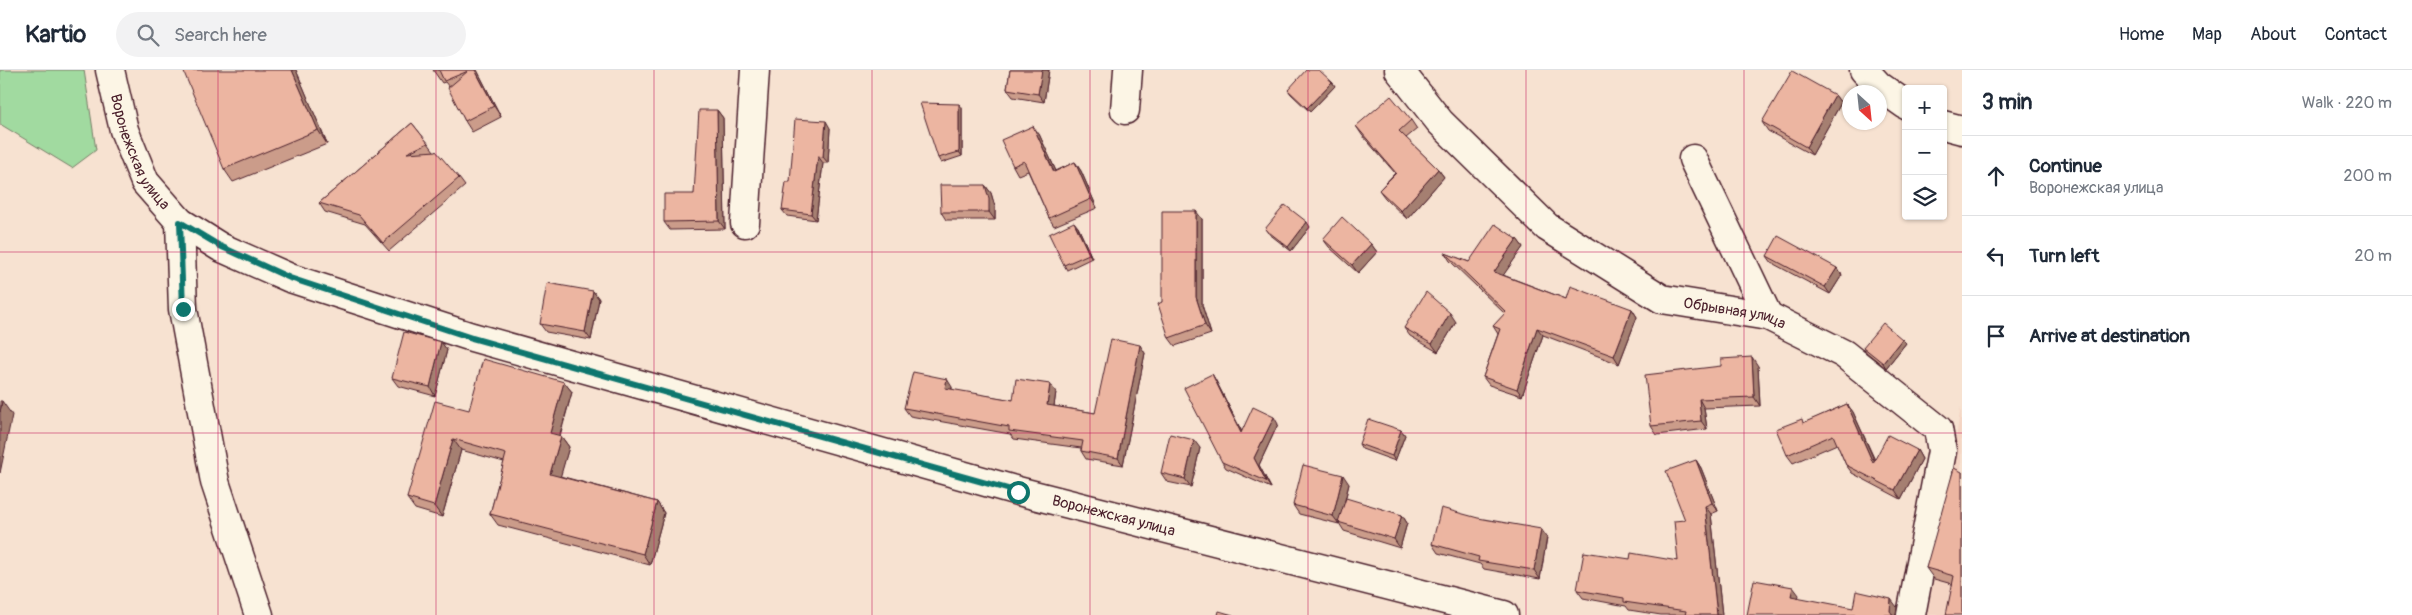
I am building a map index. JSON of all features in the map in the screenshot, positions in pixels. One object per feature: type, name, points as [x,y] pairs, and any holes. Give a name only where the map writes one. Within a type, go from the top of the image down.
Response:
[{"type":"street","name":"Воронежская улица","points":[[110,70],[124,130],[145,182],[180,222],[220,246],[290,278],[472,338],[1018,492],[1504,615]]},
{"type":"street","points":[[745,223],[755,70]]},
{"type":"street","points":[[1124,110],[1128,70]]},
{"type":"street","name":"Обрывная улица","points":[[1399,70],[1440,122],[1547,227],[1662,299],[1768,316],[1844,354],[1938,429],[1942,451],[1911,615]]},
{"type":"street","points":[[1864,70],[1879,86],[1902,102]]},
{"type":"street","points":[[1947,126],[1962,130]]},
{"type":"street","points":[[1693,159],[1768,316]]},
{"type":"street","points":[[180,222],[183,309],[215,482],[259,615]]},
{"type":"shaded area","points":[[1961,407],[1962,615],[1927,615]]},
{"type":"green space","points":[[0,70],[84,70],[96,150],[72,168],[0,124]]},
{"type":"building","points":[[183,70],[292,70],[318,130],[224,169]]},
{"type":"building","points":[[439,70],[475,70],[494,106],[465,121],[448,88],[468,71],[444,81]]},
{"type":"building","points":[[1010,70],[1042,70],[1038,94],[1007,89]]},
{"type":"building","points":[[1306,70],[1319,70],[1332,82],[1307,108],[1288,90]]},
{"type":"building","points":[[1792,71],[1835,95],[1806,147],[1762,122]]},
{"type":"building","points":[[1391,96],[1411,120],[1399,131],[1438,169],[1401,211],[1379,190],[1396,173],[1356,126]]},
{"type":"building","points":[[920,103],[959,104],[959,152],[938,158]]},
{"type":"building","points":[[699,110],[717,110],[719,221],[664,222],[664,194],[694,194]]},
{"type":"building","points":[[795,119],[826,121],[823,157],[818,156],[811,214],[782,210],[786,182],[790,182]]},
{"type":"building","points":[[412,123],[428,143],[407,153],[436,151],[459,178],[383,243],[359,215],[319,203]]},
{"type":"building","points":[[1033,126],[1054,172],[1075,162],[1091,199],[1049,218],[1024,161],[1013,166],[1001,140]]},
{"type":"building","points":[[940,185],[985,185],[989,199],[989,212],[941,212]]},
{"type":"building","points":[[1285,205],[1307,222],[1288,247],[1265,229]]},
{"type":"building","points":[[1162,211],[1196,211],[1196,297],[1205,325],[1169,338],[1158,304],[1162,302]]},
{"type":"building","points":[[1342,217],[1371,244],[1352,265],[1323,239]]},
{"type":"building","points":[[1074,222],[1089,254],[1064,265],[1049,234]]},
{"type":"building","points":[[1495,224],[1517,239],[1494,272],[1566,299],[1570,286],[1632,309],[1614,356],[1537,328],[1517,389],[1483,377],[1500,329],[1493,326],[1506,312],[1445,253],[1469,262]]},
{"type":"building","points":[[1778,236],[1837,268],[1825,287],[1767,256]]},
{"type":"building","points":[[547,283],[593,291],[585,332],[540,324]]},
{"type":"building","points":[[1426,292],[1450,313],[1432,344],[1404,328]]},
{"type":"building","points":[[1883,323],[1902,339],[1883,363],[1863,347]]},
{"type":"building","points":[[404,332],[441,342],[430,387],[392,378]]},
{"type":"building","points":[[1111,339],[1140,345],[1118,458],[1081,451],[1083,441],[1009,431],[1009,427],[904,408],[913,372],[947,379],[945,388],[1013,400],[1016,379],[1050,384],[1047,405],[1095,413]]},
{"type":"building","points":[[1752,357],[1754,397],[1699,399],[1701,421],[1651,426],[1645,375],[1721,366],[1721,359]]},
{"type":"building","points":[[483,359],[564,382],[550,433],[561,436],[550,474],[657,502],[643,554],[490,514],[506,454],[453,439],[434,506],[407,498],[435,401],[469,410]]},
{"type":"building","points":[[1212,374],[1241,433],[1253,407],[1274,417],[1254,458],[1266,481],[1222,462],[1184,388]]},
{"type":"building","points":[[1847,404],[1873,463],[1888,435],[1917,450],[1895,490],[1846,465],[1833,435],[1787,455],[1776,429],[1802,419],[1803,423]]},
{"type":"building","points":[[1368,419],[1401,430],[1392,456],[1359,444]]},
{"type":"building","points":[[1170,434],[1194,440],[1185,479],[1161,473]]},
{"type":"building","points":[[1696,460],[1712,503],[1705,506],[1717,615],[1685,615],[1686,611],[1624,602],[1624,598],[1577,590],[1584,552],[1630,559],[1631,553],[1678,561],[1674,521],[1685,520],[1666,471]]},
{"type":"building","points":[[1303,465],[1343,475],[1333,516],[1293,505]]},
{"type":"building","points":[[1954,468],[1962,472],[1962,615],[1946,615],[1954,576],[1926,568]]},
{"type":"building","points":[[1346,498],[1402,515],[1394,539],[1338,522]]},
{"type":"building","points":[[1441,508],[1478,518],[1541,529],[1534,570],[1478,561],[1479,557],[1432,544]]},
{"type":"building","points":[[1754,580],[1793,587],[1791,596],[1853,608],[1856,591],[1891,599],[1890,611],[1893,615],[1747,615]]},
{"type":"building","points":[[1219,611],[1233,615],[1218,615]]},
{"type":"route","points":[[183,309],[180,222],[220,246],[290,278],[472,338],[1018,492]]}]
